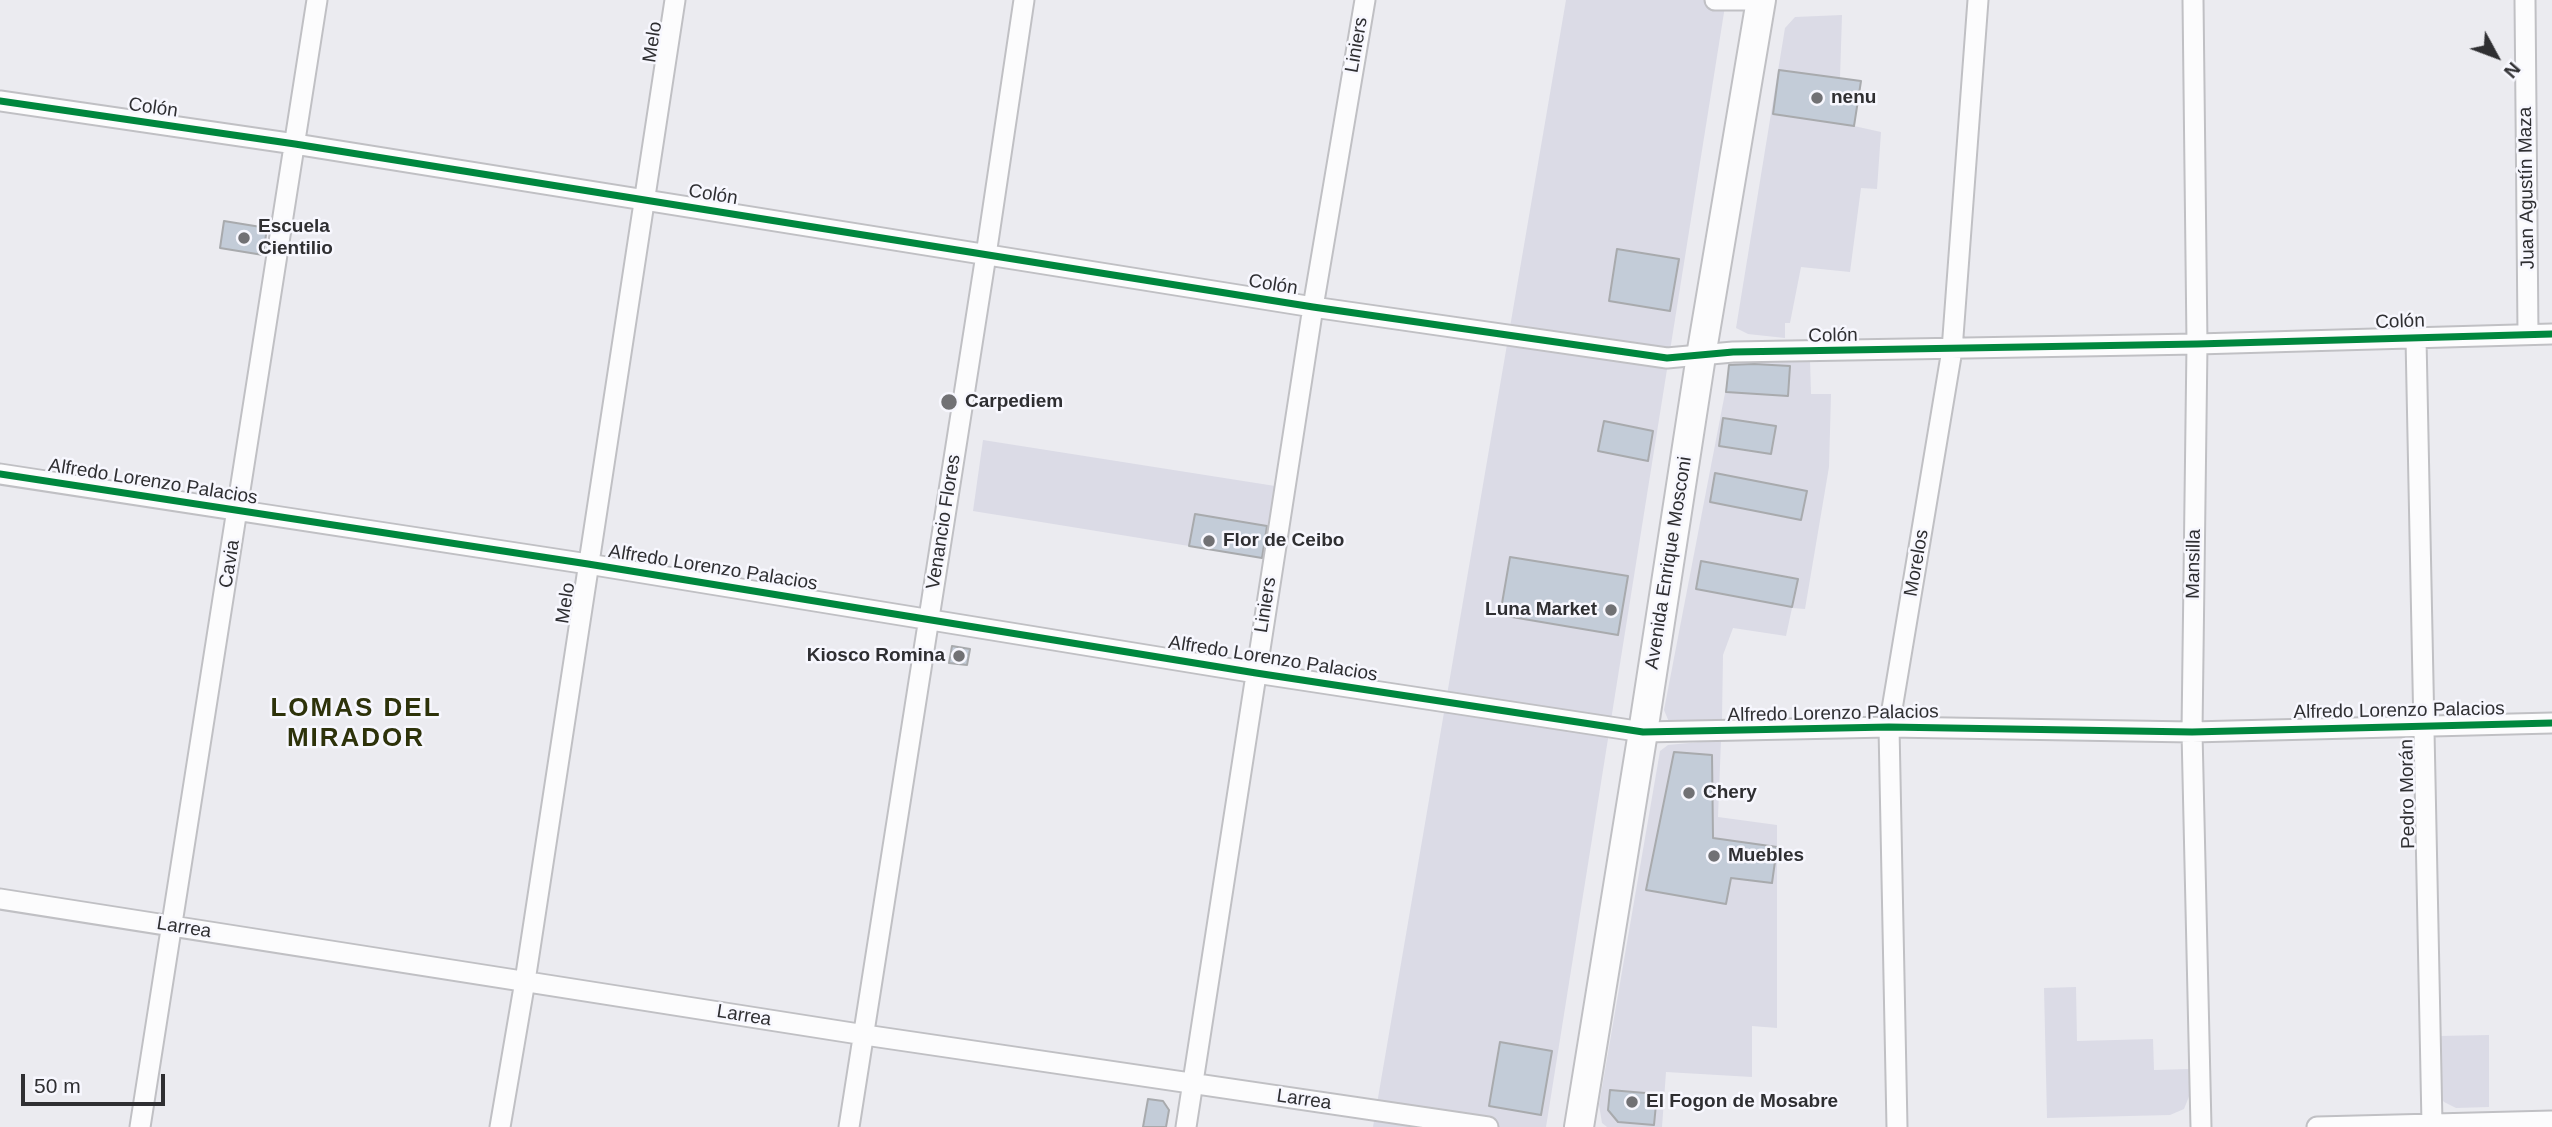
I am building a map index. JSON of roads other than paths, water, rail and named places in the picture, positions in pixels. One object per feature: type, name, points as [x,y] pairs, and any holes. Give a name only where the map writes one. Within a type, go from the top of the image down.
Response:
[{"type":"main road","name":"Avenida Enrique Mosconi","points":[[1579,1127],[1701,356],[1761,0]]},
{"type":"street","name":"Cavia","points":[[140,1127],[239,512],[317,0]]},
{"type":"street","name":"Melo","points":[[500,1127],[525,981],[675,0]]},
{"type":"street","name":"Venancio Flores","points":[[849,1127],[1024,0]]},
{"type":"street","name":"Liniers","points":[[1186,1127],[1313,307],[1365,0]]},
{"type":"street","points":[[1715,0],[1748,0]]},
{"type":"street","name":"Morelos","points":[[1897,1127],[1889,727],[1952,350],[1978,0]]},
{"type":"street","name":"Mansilla","points":[[2193,0],[2197,345],[2192,732],[2201,1127]]},
{"type":"street","name":"Juan Agustín Maza","points":[[2525,0],[2528,334]]},
{"type":"street","name":"Colón","points":[[0,101],[295,144],[1313,307],[1667,358],[1733,352],[2197,345],[2552,334]]},
{"type":"street","name":"Pedro Morán","points":[[2416,338],[2432,1124]]},
{"type":"street","name":"Alfredo Lorenzo Palacios","points":[[0,474],[588,564],[1255,673],[1643,732],[1889,727],[2192,732],[2552,723]]},
{"type":"street","name":"Larrea","points":[[0,899],[865,1035],[1488,1127]]},
{"type":"street","points":[[2317,1127],[2552,1121]]},
{"type":"place","name":"nenu","points":[[1817,98]]},
{"type":"place","name":"Escuela Cientilio","points":[[244,238]]},
{"type":"place","name":"Carpediem","points":[[949,402]]},
{"type":"place","name":"Flor de Ceibo","points":[[1209,541]]},
{"type":"place","name":"Luna Market","points":[[1611,610]]},
{"type":"place","name":"Kiosco Romina","points":[[959,656]]},
{"type":"place","name":"Chery","points":[[1689,793]]},
{"type":"place","name":"Muebles","points":[[1714,856]]},
{"type":"place","name":"El Fogon de Mosabre","points":[[1632,1102]]},
{"type":"district","name":"LOMAS DEL MIRADOR","points":[[356,724]]}]
